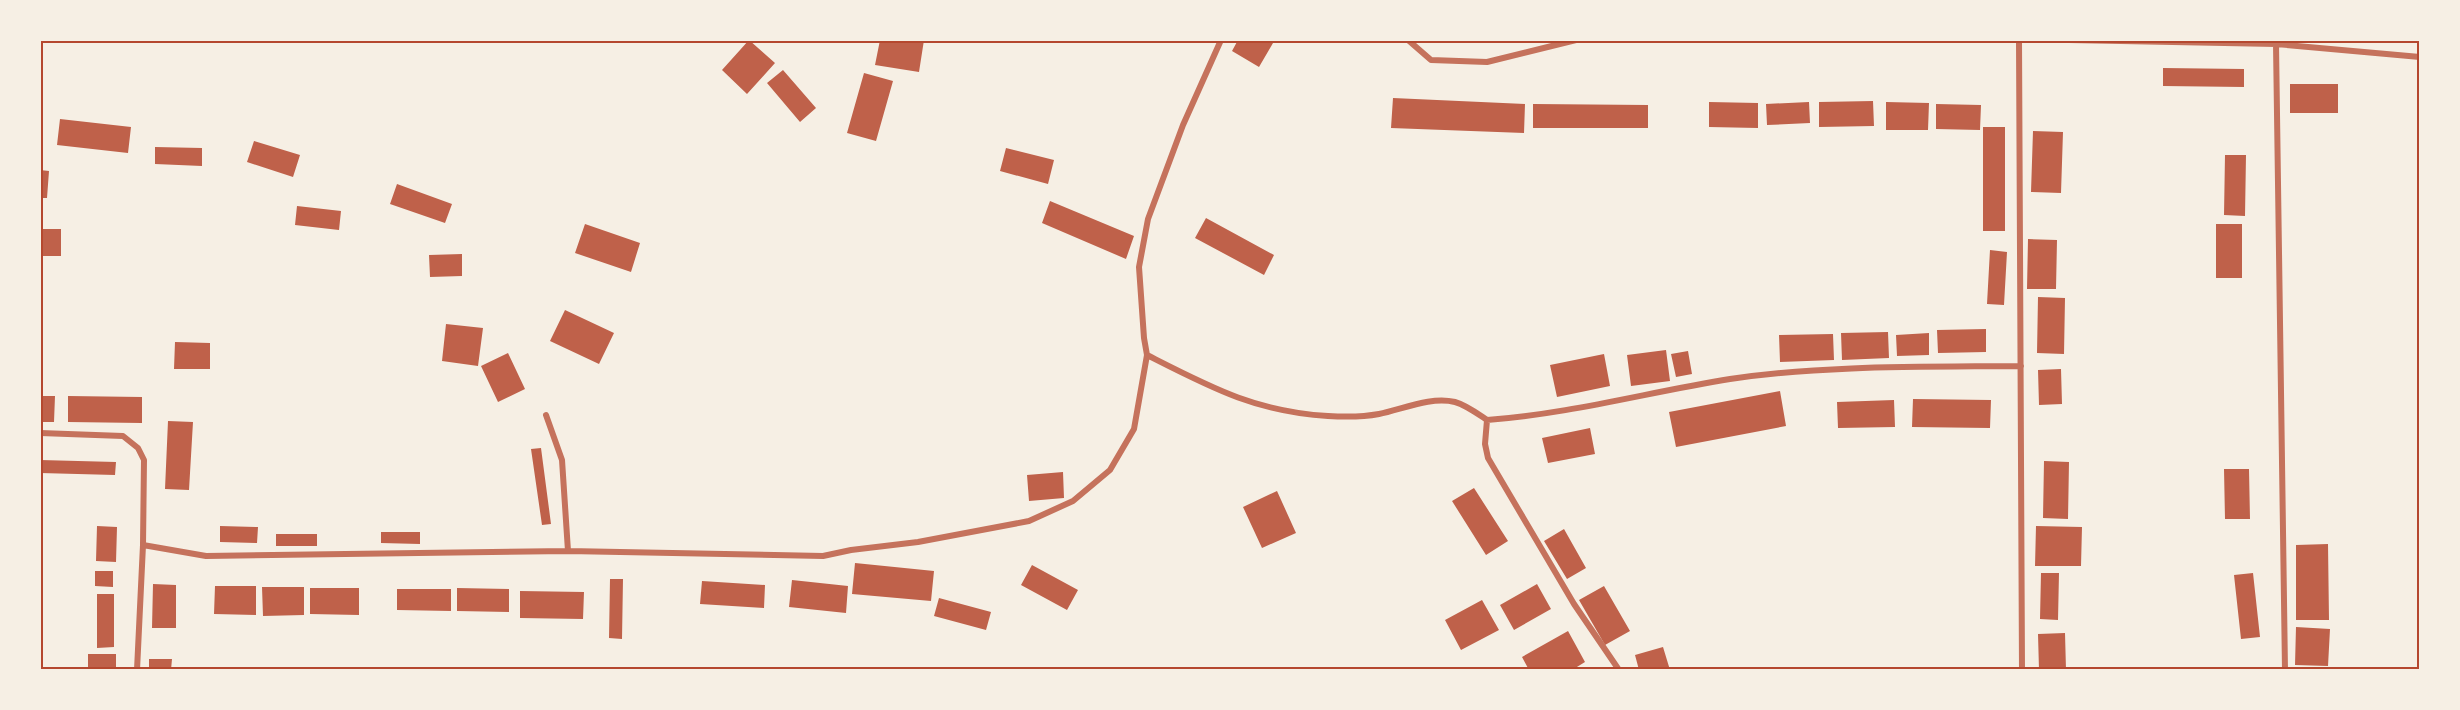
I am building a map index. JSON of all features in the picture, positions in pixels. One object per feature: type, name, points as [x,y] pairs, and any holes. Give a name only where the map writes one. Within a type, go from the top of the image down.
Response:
[{"type":"street","points":[[143,545],[206,556],[568,551],[823,556],[851,550],[918,542],[1029,521],[1074,501],[1110,470],[1134,429],[1148,354],[1144,338],[1140,267],[1148,219],[1183,125],[1221,40]]},
{"type":"street","points":[[1408,40],[1431,60],[1487,62],[1576,40]]},
{"type":"street","points":[[1611,40],[1638,40]]},
{"type":"street","points":[[2019,40],[2022,669]]},
{"type":"street","points":[[2068,40],[2276,44],[2420,57]]},
{"type":"street","points":[[2276,44],[2285,669]]},
{"type":"street","points":[[1148,354],[1206,384],[1253,404],[1289,412],[1330,416],[1376,415],[1433,401],[1447,401],[1456,402],[1487,420],[1548,414],[1729,380],[1788,372],[2020,366]]},
{"type":"street","points":[[546,415],[562,460],[568,551]]},
{"type":"street","points":[[1487,420],[1485,444],[1488,458],[1574,604],[1619,669]]},
{"type":"street","points":[[40,433],[123,436],[138,448],[144,460],[143,545],[137,669]]},
{"type":"building","points":[[749,40],[775,63],[747,94],[722,70]]},
{"type":"building","points":[[880,40],[924,40],[919,72],[875,65]]},
{"type":"building","points":[[1238,40],[1268,40],[1273,43],[1259,67],[1232,51]]},
{"type":"building","points":[[2163,68],[2244,69],[2244,87],[2163,86]]},
{"type":"building","points":[[783,70],[816,108],[800,122],[767,83]]},
{"type":"building","points":[[864,73],[893,81],[876,141],[847,133]]},
{"type":"building","points":[[2290,84],[2338,84],[2338,113],[2290,113]]},
{"type":"building","points":[[1393,98],[1525,104],[1524,133],[1391,128]]},
{"type":"building","points":[[1873,101],[1874,126],[1819,127],[1819,102]]},
{"type":"building","points":[[1709,102],[1758,103],[1758,128],[1709,127]]},
{"type":"building","points":[[1809,102],[1810,123],[1767,125],[1766,104]]},
{"type":"building","points":[[1886,102],[1929,103],[1928,130],[1886,130]]},
{"type":"building","points":[[1533,104],[1648,105],[1648,128],[1533,128]]},
{"type":"building","points":[[1936,104],[1981,105],[1980,130],[1936,129]]},
{"type":"building","points":[[60,119],[131,127],[128,153],[57,145]]},
{"type":"building","points":[[1983,127],[2005,127],[2005,231],[1983,231]]},
{"type":"building","points":[[2033,131],[2063,132],[2061,193],[2031,192]]},
{"type":"building","points":[[254,141],[300,155],[293,177],[247,162]]},
{"type":"building","points":[[155,147],[202,148],[202,166],[155,164]]},
{"type":"building","points":[[1006,148],[1054,160],[1048,184],[1000,171]]},
{"type":"building","points":[[2225,155],[2246,155],[2245,216],[2224,215]]},
{"type":"building","points":[[40,170],[49,171],[47,198],[40,198]]},
{"type":"building","points":[[397,184],[452,204],[445,223],[390,204]]},
{"type":"building","points":[[1050,201],[1134,236],[1126,259],[1042,223]]},
{"type":"building","points":[[297,206],[341,211],[339,230],[295,225]]},
{"type":"building","points":[[1206,218],[1274,255],[1264,275],[1195,238]]},
{"type":"building","points":[[585,224],[640,243],[631,272],[575,253]]},
{"type":"building","points":[[2216,224],[2242,224],[2242,278],[2216,278]]},
{"type":"building","points":[[40,229],[61,229],[61,256],[40,256]]},
{"type":"building","points":[[2028,239],[2057,240],[2056,289],[2027,289]]},
{"type":"building","points":[[1990,250],[2007,252],[2004,305],[1987,304]]},
{"type":"building","points":[[462,254],[462,276],[430,277],[429,255]]},
{"type":"building","points":[[2038,297],[2065,298],[2064,354],[2037,353]]},
{"type":"building","points":[[565,310],[614,333],[599,364],[550,341]]},
{"type":"building","points":[[446,324],[483,328],[478,366],[442,361]]},
{"type":"building","points":[[1986,329],[1986,352],[1938,353],[1937,330]]},
{"type":"building","points":[[1888,332],[1889,358],[1842,360],[1841,333]]},
{"type":"building","points":[[1929,333],[1929,355],[1897,356],[1896,335]]},
{"type":"building","points":[[1833,334],[1834,360],[1780,362],[1779,335]]},
{"type":"building","points":[[175,342],[210,343],[210,369],[174,369]]},
{"type":"building","points":[[1666,350],[1670,381],[1631,386],[1627,355]]},
{"type":"building","points":[[1688,351],[1692,374],[1676,377],[1671,354]]},
{"type":"building","points":[[508,353],[525,389],[498,402],[481,366]]},
{"type":"building","points":[[1604,354],[1610,386],[1557,397],[1550,365]]},
{"type":"building","points":[[2061,369],[2062,404],[2039,405],[2038,370]]},
{"type":"building","points":[[1780,391],[1786,426],[1676,447],[1669,412]]},
{"type":"building","points":[[40,396],[55,396],[54,422],[40,422]]},
{"type":"building","points":[[68,396],[142,397],[142,423],[68,422]]},
{"type":"building","points":[[1913,399],[1991,400],[1990,428],[1912,427]]},
{"type":"building","points":[[1894,400],[1895,427],[1838,428],[1837,402]]},
{"type":"building","points":[[168,421],[193,422],[189,490],[165,489]]},
{"type":"building","points":[[1590,428],[1595,454],[1548,463],[1542,438]]},
{"type":"building","points":[[541,448],[551,524],[542,525],[531,449]]},
{"type":"building","points":[[40,460],[116,462],[115,475],[40,473]]},
{"type":"building","points":[[2044,461],[2069,462],[2068,519],[2043,518]]},
{"type":"building","points":[[2224,469],[2249,469],[2250,519],[2225,519]]},
{"type":"building","points":[[1063,472],[1064,498],[1029,501],[1027,475]]},
{"type":"building","points":[[1474,488],[1508,541],[1486,555],[1452,501]]},
{"type":"building","points":[[1277,491],[1296,533],[1262,548],[1243,507]]},
{"type":"building","points":[[97,526],[117,527],[116,562],[96,561]]},
{"type":"building","points":[[220,526],[258,527],[257,543],[220,542]]},
{"type":"building","points":[[2036,526],[2082,527],[2081,566],[2035,566]]},
{"type":"building","points":[[1564,529],[1586,568],[1567,579],[1544,541]]},
{"type":"building","points":[[381,532],[420,532],[420,544],[381,543]]},
{"type":"building","points":[[276,534],[317,534],[317,546],[276,546]]},
{"type":"building","points":[[2328,544],[2329,620],[2296,620],[2296,545]]},
{"type":"building","points":[[855,563],[934,571],[931,601],[852,594]]},
{"type":"building","points":[[1032,565],[1078,590],[1067,610],[1021,585]]},
{"type":"building","points":[[95,571],[113,571],[113,587],[95,586]]},
{"type":"building","points":[[2041,573],[2059,573],[2058,620],[2040,619]]},
{"type":"building","points":[[2253,573],[2260,637],[2241,639],[2234,575]]},
{"type":"building","points":[[610,579],[623,579],[622,639],[609,638]]},
{"type":"building","points":[[792,580],[848,586],[846,613],[789,607]]},
{"type":"building","points":[[702,581],[765,585],[764,608],[700,604]]},
{"type":"building","points":[[153,584],[176,585],[176,628],[152,628]]},
{"type":"building","points":[[1537,584],[1551,609],[1514,630],[1500,605]]},
{"type":"building","points":[[215,586],[256,586],[256,615],[214,614]]},
{"type":"building","points":[[1604,586],[1630,631],[1605,645],[1579,600]]},
{"type":"building","points":[[262,587],[304,587],[304,615],[263,616]]},
{"type":"building","points":[[310,588],[359,588],[359,615],[310,614]]},
{"type":"building","points":[[457,588],[509,589],[509,612],[457,611]]},
{"type":"building","points":[[397,589],[451,589],[451,611],[397,610]]},
{"type":"building","points":[[520,591],[584,592],[583,619],[520,618]]},
{"type":"building","points":[[97,594],[114,594],[114,647],[97,648]]},
{"type":"building","points":[[939,598],[991,612],[986,630],[934,616]]},
{"type":"building","points":[[1482,600],[1499,630],[1461,650],[1445,620]]},
{"type":"building","points":[[2296,627],[2330,629],[2328,666],[2295,665]]},
{"type":"building","points":[[1568,631],[1585,662],[1572,670],[1529,670],[1522,657]]},
{"type":"building","points":[[2065,633],[2066,670],[2039,670],[2038,634]]},
{"type":"building","points":[[1663,647],[1670,670],[1639,670],[1635,655]]},
{"type":"building","points":[[88,654],[116,654],[116,670],[88,670]]},
{"type":"building","points":[[149,659],[172,659],[171,670],[149,670]]}]
